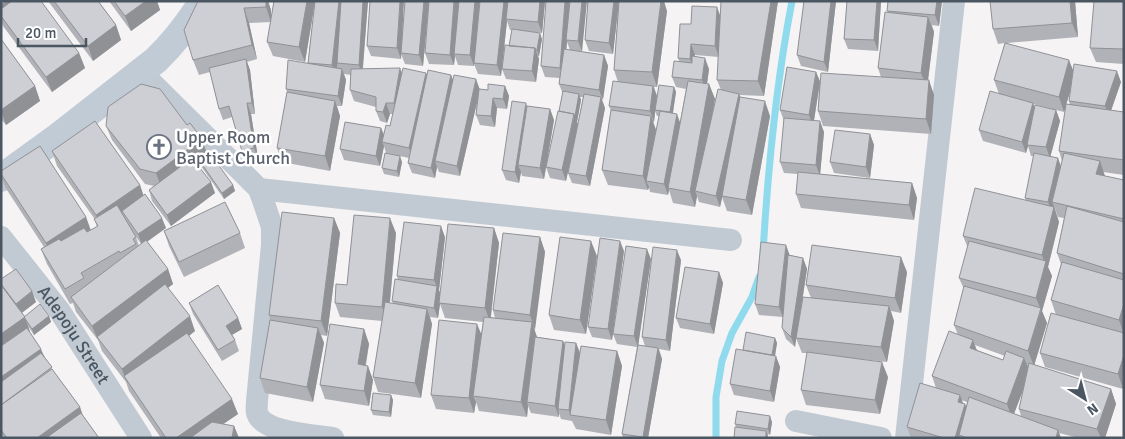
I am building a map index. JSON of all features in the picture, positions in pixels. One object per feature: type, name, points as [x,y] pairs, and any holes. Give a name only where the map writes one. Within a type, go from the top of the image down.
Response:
[{"type":"street","points":[[1,178],[59,136],[170,47],[190,22],[203,1]]},
{"type":"street","points":[[906,438],[954,1]]},
{"type":"street","points":[[141,72],[259,189],[266,206],[272,228],[272,245],[257,414],[265,424],[277,429],[333,438]]},
{"type":"street","points":[[259,189],[731,240]]},
{"type":"street","name":"Adepoju Street","points":[[1,237],[59,310],[141,438]]},
{"type":"street","points":[[796,421],[881,438]]},
{"type":"building","points":[[12,1],[41,1],[79,53],[46,77],[1,16],[1,9]]},
{"type":"building","points":[[54,1],[98,1],[116,25],[88,46]]},
{"type":"building","points":[[114,1],[146,1],[125,16]]},
{"type":"building","points":[[198,1],[266,1],[266,7],[244,8],[252,45],[193,60],[184,30]]},
{"type":"building","points":[[274,1],[307,1],[299,47],[267,42]]},
{"type":"building","points":[[315,1],[339,1],[332,65],[308,63]]},
{"type":"building","points":[[341,1],[363,1],[359,65],[337,63]]},
{"type":"building","points":[[370,1],[400,1],[397,48],[367,46]]},
{"type":"building","points":[[405,1],[424,1],[419,55],[401,53]]},
{"type":"building","points":[[429,1],[454,1],[450,55],[425,53]]},
{"type":"building","points":[[459,1],[475,1],[470,55],[454,54]]},
{"type":"building","points":[[480,1],[504,1],[497,65],[474,63]]},
{"type":"building","points":[[508,1],[540,1],[538,22],[506,19]]},
{"type":"building","points":[[546,1],[565,1],[560,68],[541,66]]},
{"type":"building","points":[[570,1],[582,1],[578,41],[566,40]]},
{"type":"building","points":[[588,1],[614,1],[609,43],[585,40]]},
{"type":"building","points":[[619,1],[661,1],[652,72],[614,70]]},
{"type":"building","points":[[721,1],[771,1],[758,81],[717,80]]},
{"type":"building","points":[[804,1],[831,1],[824,62],[797,55]]},
{"type":"building","points":[[847,1],[877,1],[874,40],[844,39]]},
{"type":"building","points":[[888,1],[937,1],[935,15],[887,11]]},
{"type":"building","points":[[990,1],[1070,1],[1072,23],[993,29]]},
{"type":"building","points":[[1094,1],[1124,1],[1124,49],[1090,48]]},
{"type":"building","points":[[692,6],[717,7],[715,46],[691,44],[690,59],[678,58],[680,24],[691,24]]},
{"type":"building","points":[[885,12],[928,17],[921,73],[878,68]]},
{"type":"building","points":[[512,29],[540,33],[537,50],[535,48],[509,46]]},
{"type":"building","points":[[1,39],[35,86],[1,110]]},
{"type":"building","points":[[1005,43],[1069,60],[1059,97],[994,80]]},
{"type":"building","points":[[505,45],[535,48],[532,71],[502,69]]},
{"type":"building","points":[[564,49],[604,55],[599,90],[559,84]]},
{"type":"building","points":[[692,56],[705,58],[702,80],[672,77],[674,61],[692,63]]},
{"type":"building","points":[[246,59],[252,103],[247,103],[254,148],[242,151],[229,106],[219,109],[209,68]]},
{"type":"building","points":[[288,60],[342,69],[338,96],[286,89]]},
{"type":"building","points":[[1074,64],[1117,71],[1105,106],[1069,101]]},
{"type":"building","points":[[787,67],[816,72],[809,115],[780,110]]},
{"type":"building","points":[[400,68],[394,103],[386,103],[383,112],[376,111],[376,97],[350,90],[351,69]]},
{"type":"building","points":[[403,68],[426,73],[409,148],[382,142],[386,125],[390,126]]},
{"type":"building","points":[[428,70],[451,75],[431,168],[408,163]]},
{"type":"building","points":[[821,73],[929,80],[926,119],[818,111]]},
{"type":"building","points":[[454,75],[476,79],[457,166],[435,161]]},
{"type":"building","points":[[613,81],[653,86],[650,111],[609,106]]},
{"type":"building","points":[[688,81],[709,84],[690,192],[668,188]]},
{"type":"building","name":"Upper Room Baptist Church","points":[[141,84],[160,89],[187,125],[190,123],[202,139],[156,173],[140,169],[106,126],[108,107]]},
{"type":"building","points":[[488,84],[505,86],[503,99],[493,98],[491,116],[476,115],[479,89],[488,90]]},
{"type":"building","points":[[659,85],[674,87],[670,112],[655,110]]},
{"type":"building","points":[[718,89],[739,94],[716,196],[695,191]]},
{"type":"building","points":[[563,91],[579,94],[575,116],[574,114],[559,111]]},
{"type":"building","points":[[990,91],[1033,103],[1022,142],[979,130]]},
{"type":"building","points":[[287,92],[335,101],[325,156],[277,148]]},
{"type":"building","points":[[584,94],[601,97],[586,176],[568,173]]},
{"type":"building","points":[[740,97],[765,101],[746,200],[722,196]]},
{"type":"building","points":[[512,101],[526,103],[515,172],[502,170]]},
{"type":"building","points":[[1066,104],[1124,112],[1124,160],[1059,151]]},
{"type":"building","points":[[1035,105],[1056,110],[1046,147],[1027,145]]},
{"type":"building","points":[[527,106],[550,109],[540,168],[518,165]]},
{"type":"building","points":[[611,110],[651,116],[643,176],[602,170]]},
{"type":"building","points":[[558,111],[574,114],[562,170],[546,167]]},
{"type":"building","points":[[660,111],[677,114],[664,184],[646,181]]},
{"type":"building","points":[[784,118],[820,121],[816,165],[780,162]]},
{"type":"building","points":[[95,121],[140,185],[96,215],[52,151]]},
{"type":"building","points":[[345,122],[381,128],[376,156],[340,149]]},
{"type":"building","points":[[835,130],[870,134],[866,167],[830,162]]},
{"type":"building","points":[[40,146],[86,217],[46,243],[1,174],[1,171]]},
{"type":"building","points":[[209,152],[233,185],[222,193],[199,160]]},
{"type":"building","points":[[385,153],[400,156],[397,171],[382,168]]},
{"type":"building","points":[[1034,153],[1058,158],[1048,202],[1025,198]]},
{"type":"building","points":[[1064,153],[1100,161],[1096,174],[1124,180],[1124,219],[1052,202]]},
{"type":"building","points":[[192,158],[211,182],[167,215],[149,190]]},
{"type":"building","points":[[798,172],[912,183],[909,205],[796,194]]},
{"type":"building","points":[[975,188],[1054,207],[1042,255],[963,236]]},
{"type":"building","points":[[145,194],[162,218],[138,234],[122,211]]},
{"type":"building","points":[[225,202],[240,233],[179,262],[164,231]]},
{"type":"building","points":[[117,205],[136,237],[133,239],[136,244],[120,253],[119,251],[81,273],[84,278],[65,289],[41,249],[59,239],[61,241],[84,228],[87,232],[98,226],[94,219]]},
{"type":"building","points":[[1067,206],[1124,222],[1124,274],[1057,253]]},
{"type":"building","points":[[282,212],[334,218],[321,321],[269,315]]},
{"type":"building","points":[[354,215],[390,218],[382,307],[335,303],[336,284],[347,285]]},
{"type":"building","points":[[404,222],[441,226],[434,280],[397,276]]},
{"type":"building","points":[[448,224],[494,228],[485,308],[439,303]]},
{"type":"building","points":[[503,233],[540,237],[530,315],[493,310]]},
{"type":"building","points":[[560,237],[591,241],[580,320],[549,315]]},
{"type":"building","points":[[600,238],[620,241],[608,329],[588,327]]},
{"type":"building","points":[[146,240],[168,269],[92,326],[71,297]]},
{"type":"building","points":[[969,241],[1046,261],[1036,298],[959,278]]},
{"type":"building","points":[[761,242],[786,245],[779,307],[755,304]]},
{"type":"building","points":[[812,245],[901,257],[895,298],[806,285]]},
{"type":"building","points":[[626,246],[647,249],[634,336],[613,334]]},
{"type":"building","points":[[653,247],[677,250],[666,340],[642,337]]},
{"type":"building","points":[[788,255],[803,258],[791,337],[782,328]]},
{"type":"building","points":[[1062,262],[1124,280],[1124,304],[1119,320],[1051,300]]},
{"type":"building","points":[[685,267],[719,272],[710,324],[676,318]]},
{"type":"building","points":[[16,269],[32,291],[16,304],[1,284],[1,279]]},
{"type":"building","points":[[395,279],[437,286],[434,308],[392,301]]},
{"type":"building","points":[[165,284],[190,316],[122,369],[97,337]]},
{"type":"building","points":[[1,285],[25,317],[1,334]]},
{"type":"building","points":[[218,285],[238,318],[226,326],[235,340],[218,350],[189,303]]},
{"type":"building","points":[[964,286],[1041,308],[1028,351],[954,325]]},
{"type":"building","points":[[803,297],[889,306],[881,347],[796,338]]},
{"type":"building","points":[[385,302],[427,309],[415,383],[373,377]]},
{"type":"building","points":[[40,304],[49,316],[32,329],[24,317]]},
{"type":"building","points":[[1051,313],[1124,333],[1124,355],[1118,374],[1040,353]]},
{"type":"building","points":[[484,317],[532,322],[521,402],[473,396]]},
{"type":"building","points":[[270,320],[318,328],[307,387],[260,378]]},
{"type":"building","points":[[439,320],[477,324],[469,398],[431,395]]},
{"type":"building","points":[[330,324],[364,329],[358,364],[368,366],[364,391],[320,385]]},
{"type":"building","points":[[27,328],[41,349],[1,377],[1,346]]},
{"type":"building","points":[[949,331],[973,340],[970,348],[1003,360],[1006,351],[1024,358],[1007,404],[932,376]]},
{"type":"building","points":[[746,332],[775,338],[772,355],[743,350]]},
{"type":"building","points":[[187,333],[232,399],[176,438],[166,438],[124,376]]},
{"type":"building","points":[[535,337],[563,341],[555,406],[527,402]]},
{"type":"building","points":[[565,342],[576,343],[569,410],[558,409]]},
{"type":"building","points":[[638,345],[658,348],[643,437],[622,434]]},
{"type":"building","points":[[581,346],[617,351],[606,420],[570,415]]},
{"type":"building","points":[[736,349],[776,356],[770,391],[730,384]]},
{"type":"building","points":[[807,352],[882,362],[875,400],[801,390]]},
{"type":"building","points":[[41,353],[52,367],[1,405],[1,382]]},
{"type":"building","points":[[1029,363],[1111,389],[1097,429],[1019,409]]},
{"type":"building","points":[[52,369],[80,407],[37,438],[7,438],[1,430],[1,405]]},
{"type":"building","points":[[920,383],[960,395],[958,402],[965,404],[955,438],[944,438],[907,427]]},
{"type":"building","points":[[373,393],[391,395],[389,412],[371,410]]},
{"type":"building","points":[[969,397],[1058,430],[1056,438],[967,438],[959,435]]},
{"type":"building","points":[[737,411],[770,416],[768,429],[735,424]]},
{"type":"building","points":[[81,413],[99,438],[46,438]]},
{"type":"building","points":[[212,422],[234,426],[232,438],[190,438]]},
{"type":"building","points":[[735,427],[766,431],[766,438],[734,438]]},
{"type":"waterway","points":[[763,252],[773,126],[781,63],[792,1]]},
{"type":"waterway","points":[[716,438],[716,397],[722,361],[732,333],[752,297],[759,277]]},
{"type":"place","name":"Upper Room Baptist Church","points":[[159,147]]}]
